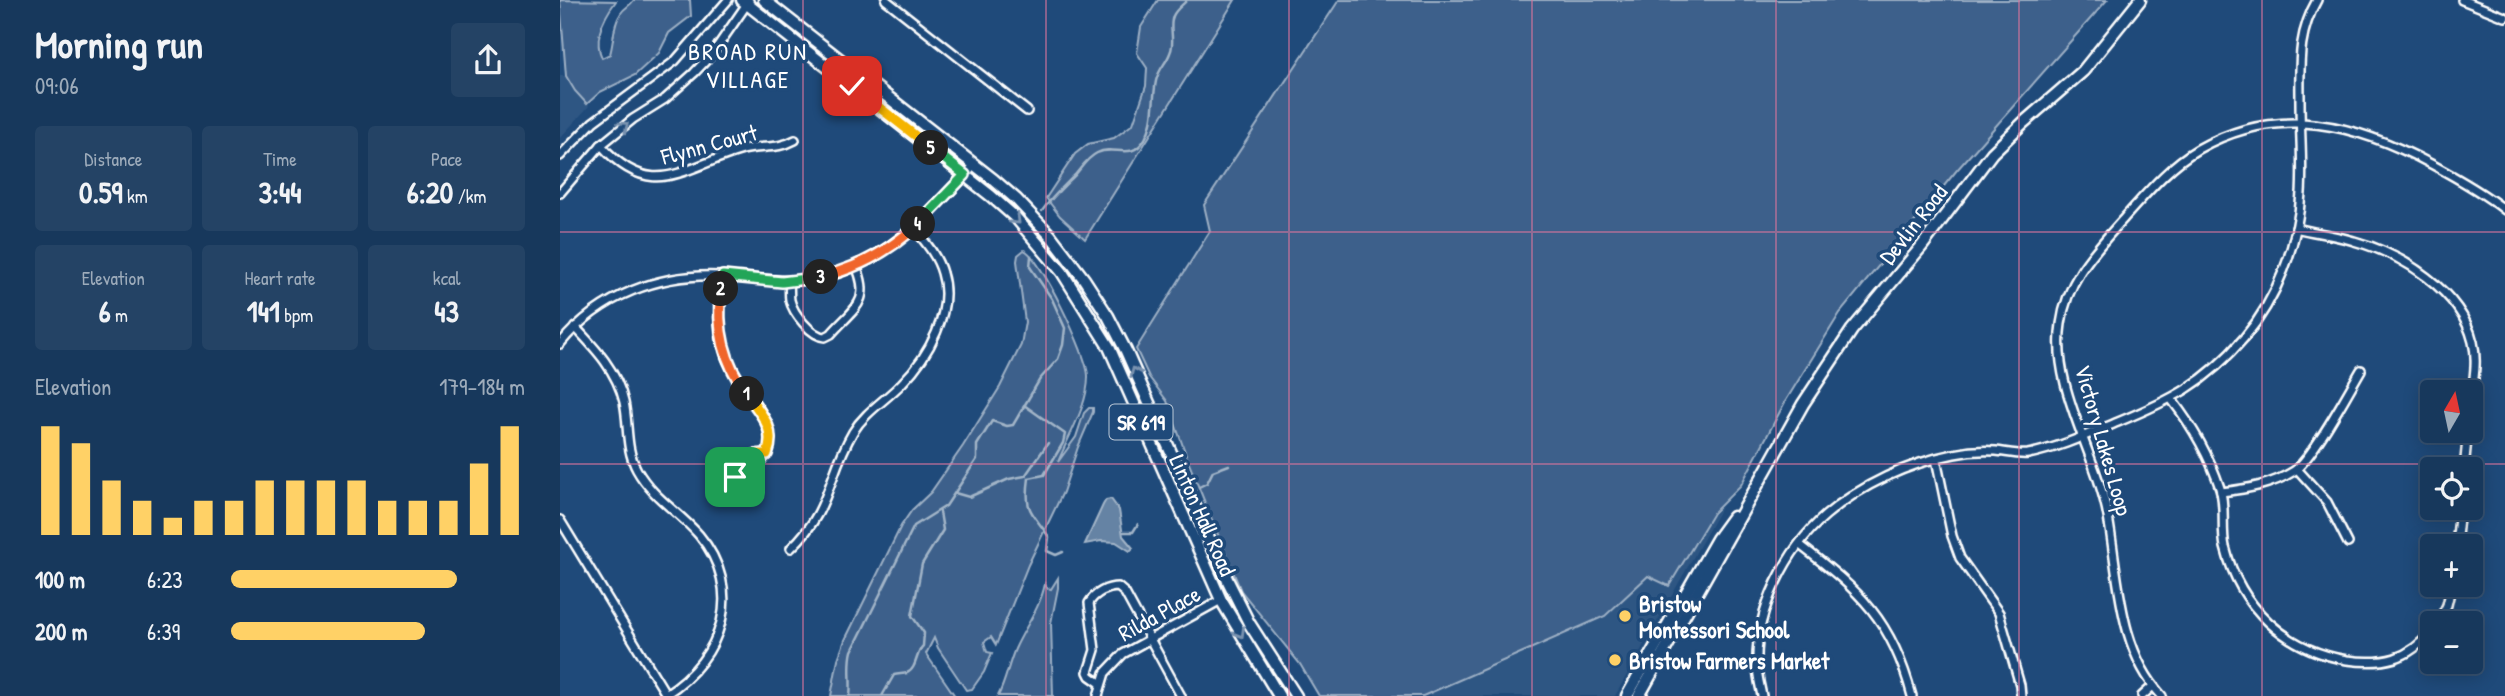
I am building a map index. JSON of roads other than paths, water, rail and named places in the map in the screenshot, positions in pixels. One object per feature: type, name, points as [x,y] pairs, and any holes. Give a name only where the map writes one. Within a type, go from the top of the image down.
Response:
[{"type":"main road","name":"Linton Hall Road","points":[[764,0],[975,165],[1016,199],[1051,236],[1108,316],[1228,581],[1250,623],[1296,696]]},
{"type":"main road","name":"Devlin Road","points":[[1639,696],[1748,497],[1827,366],[1992,153],[2083,71],[2140,0]]},
{"type":"main road","name":"Linton Hall Road","points":[[746,2],[965,175],[1016,218],[1043,248],[1076,291],[1109,347],[1221,600],[1279,696]]},
{"type":"main road","name":"Devlin Road","points":[[1628,696],[1717,539],[1748,497]]},
{"type":"street","points":[[560,156],[593,122],[675,61],[727,0]]},
{"type":"street","points":[[886,0],[1027,111]]},
{"type":"street","points":[[1762,696],[1757,664],[1760,626],[1771,590],[1787,561],[1825,516],[1860,490],[1936,459],[1972,451],[1993,450],[2025,454],[2083,438],[2172,400],[2224,361],[2245,336],[2263,312],[2280,278],[2296,229],[2301,192],[2302,37],[2306,19],[2318,0]]},
{"type":"street","points":[[2462,0],[2505,17]]},
{"type":"street","points":[[560,193],[601,145],[681,86],[713,53],[746,2]]},
{"type":"street","name":"Victory Lakes Loop","points":[[2162,696],[2143,670],[2127,628],[2121,606],[2107,514],[2059,354],[2065,303],[2077,274],[2095,248],[2173,166],[2197,150],[2244,130],[2300,123],[2351,129],[2377,138],[2405,150],[2482,192],[2505,210]]},
{"type":"street","name":"Flynn Court","points":[[601,145],[622,167],[635,174],[657,178],[678,174],[744,150],[783,147],[795,140]]},
{"type":"street","points":[[560,344],[575,327],[610,301],[636,288],[686,276],[723,276],[789,282],[816,278],[856,266],[885,251],[914,228],[975,165]]},
{"type":"street","points":[[791,548],[816,520],[856,427],[864,416],[904,382],[936,333],[944,307],[945,283],[937,258],[914,228]]},
{"type":"street","points":[[2296,229],[2354,240],[2382,251],[2429,279],[2443,292],[2465,321],[2474,344],[2472,380]]},
{"type":"street","points":[[789,282],[790,299],[797,313],[816,335],[825,337],[831,334],[861,300],[864,288],[856,266]]},
{"type":"street","points":[[723,276],[719,305],[724,351],[736,379],[770,429],[771,444],[767,454],[747,481],[737,481],[735,474],[740,464],[753,456],[767,454]]},
{"type":"street","points":[[560,520],[667,695],[699,667],[715,640],[723,613],[721,575],[705,542],[653,492],[637,469],[628,446],[626,414],[620,390],[603,358],[575,327]]},
{"type":"street","points":[[2221,492],[2270,483],[2297,469],[2310,453],[2361,370]]},
{"type":"street","points":[[2172,400],[2192,427],[2210,461],[2221,492],[2225,544],[2232,568],[2257,610],[2273,628],[2312,652],[2376,663],[2399,658],[2420,645]]},
{"type":"street","points":[[1936,459],[1952,536],[1960,558],[1999,613],[2021,696]]},
{"type":"street","points":[[2297,469],[2327,502],[2348,543]]},
{"type":"street","points":[[1800,545],[1868,604],[1890,635],[1904,666],[1912,696]]},
{"type":"street","points":[[1098,696],[1100,683],[1088,672],[1095,650],[1089,607],[1094,596],[1112,587],[1122,589],[1181,696]]},
{"type":"street","name":"Rilda Place","points":[[1100,683],[1113,663],[1221,600]]},
{"type":"street","points":[[2142,696],[2153,686]]},
{"type":"waterway","points":[[1042,211],[1093,155],[1110,150],[1134,150],[1145,139],[1152,118],[1157,77],[1172,48],[1173,16],[1187,0]]},
{"type":"waterway","points":[[850,696],[852,651],[914,526],[946,506],[977,459],[977,445],[992,421],[1007,426],[1013,425],[1040,379],[1058,359],[1065,328],[1052,299],[1030,267],[1031,256]]},
{"type":"waterway","points":[[1024,405],[1065,434],[1063,443],[1044,475],[1029,478]]},
{"type":"waterway","points":[[955,493],[969,497],[1009,479],[1025,476],[1048,443]]},
{"type":"waterway","points":[[1199,487],[1207,483],[1213,471],[1229,465]]},
{"type":"waterway","points":[[1029,478],[1029,505],[1049,537],[1047,551],[1056,555],[1063,552]]},
{"type":"waterway","points":[[882,696],[894,675],[907,673],[913,668],[923,646],[924,633],[912,616],[922,564],[943,530],[940,512]]},
{"type":"waterway","points":[[1124,532],[1133,532],[1138,524]]},
{"type":"place","name":"Bristow Montessori School","points":[[1625,616]]},
{"type":"place","name":"Bristow Farmers Market","points":[[1615,660]]},
{"type":"district","name":"BROAD RUN VILLAGE","points":[[748,65]]}]
